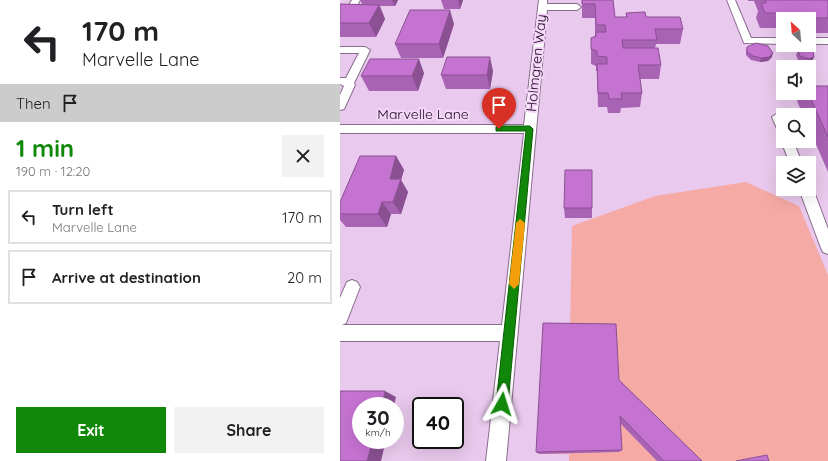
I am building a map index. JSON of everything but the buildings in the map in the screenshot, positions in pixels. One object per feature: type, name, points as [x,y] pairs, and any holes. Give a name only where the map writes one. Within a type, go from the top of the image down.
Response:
[{"type":"street","points":[[340,10],[355,11],[356,0]]},
{"type":"street","points":[[731,0],[748,41],[776,41]]},
{"type":"street","points":[[542,4],[577,7]]},
{"type":"street","name":"Holmgren Way","points":[[496,461],[542,4]]},
{"type":"street","points":[[816,41],[828,41]]},
{"type":"street","points":[[340,50],[365,50],[345,82],[350,85],[340,106]]},
{"type":"street","name":"Marvelle Lane","points":[[340,129],[530,129]]},
{"type":"street","points":[[809,196],[828,248]]},
{"type":"street","points":[[340,318],[352,287]]},
{"type":"street","points":[[340,333],[509,333]]},
{"type":"shaded area","points":[[746,182],[799,206],[828,275],[828,461],[569,461],[569,454],[539,454],[546,332],[570,332],[572,226],[655,196]]},
{"type":"slow traffic","points":[[514,284],[520,223]]},
{"type":"route","points":[[499,129],[530,129],[502,404]]}]
